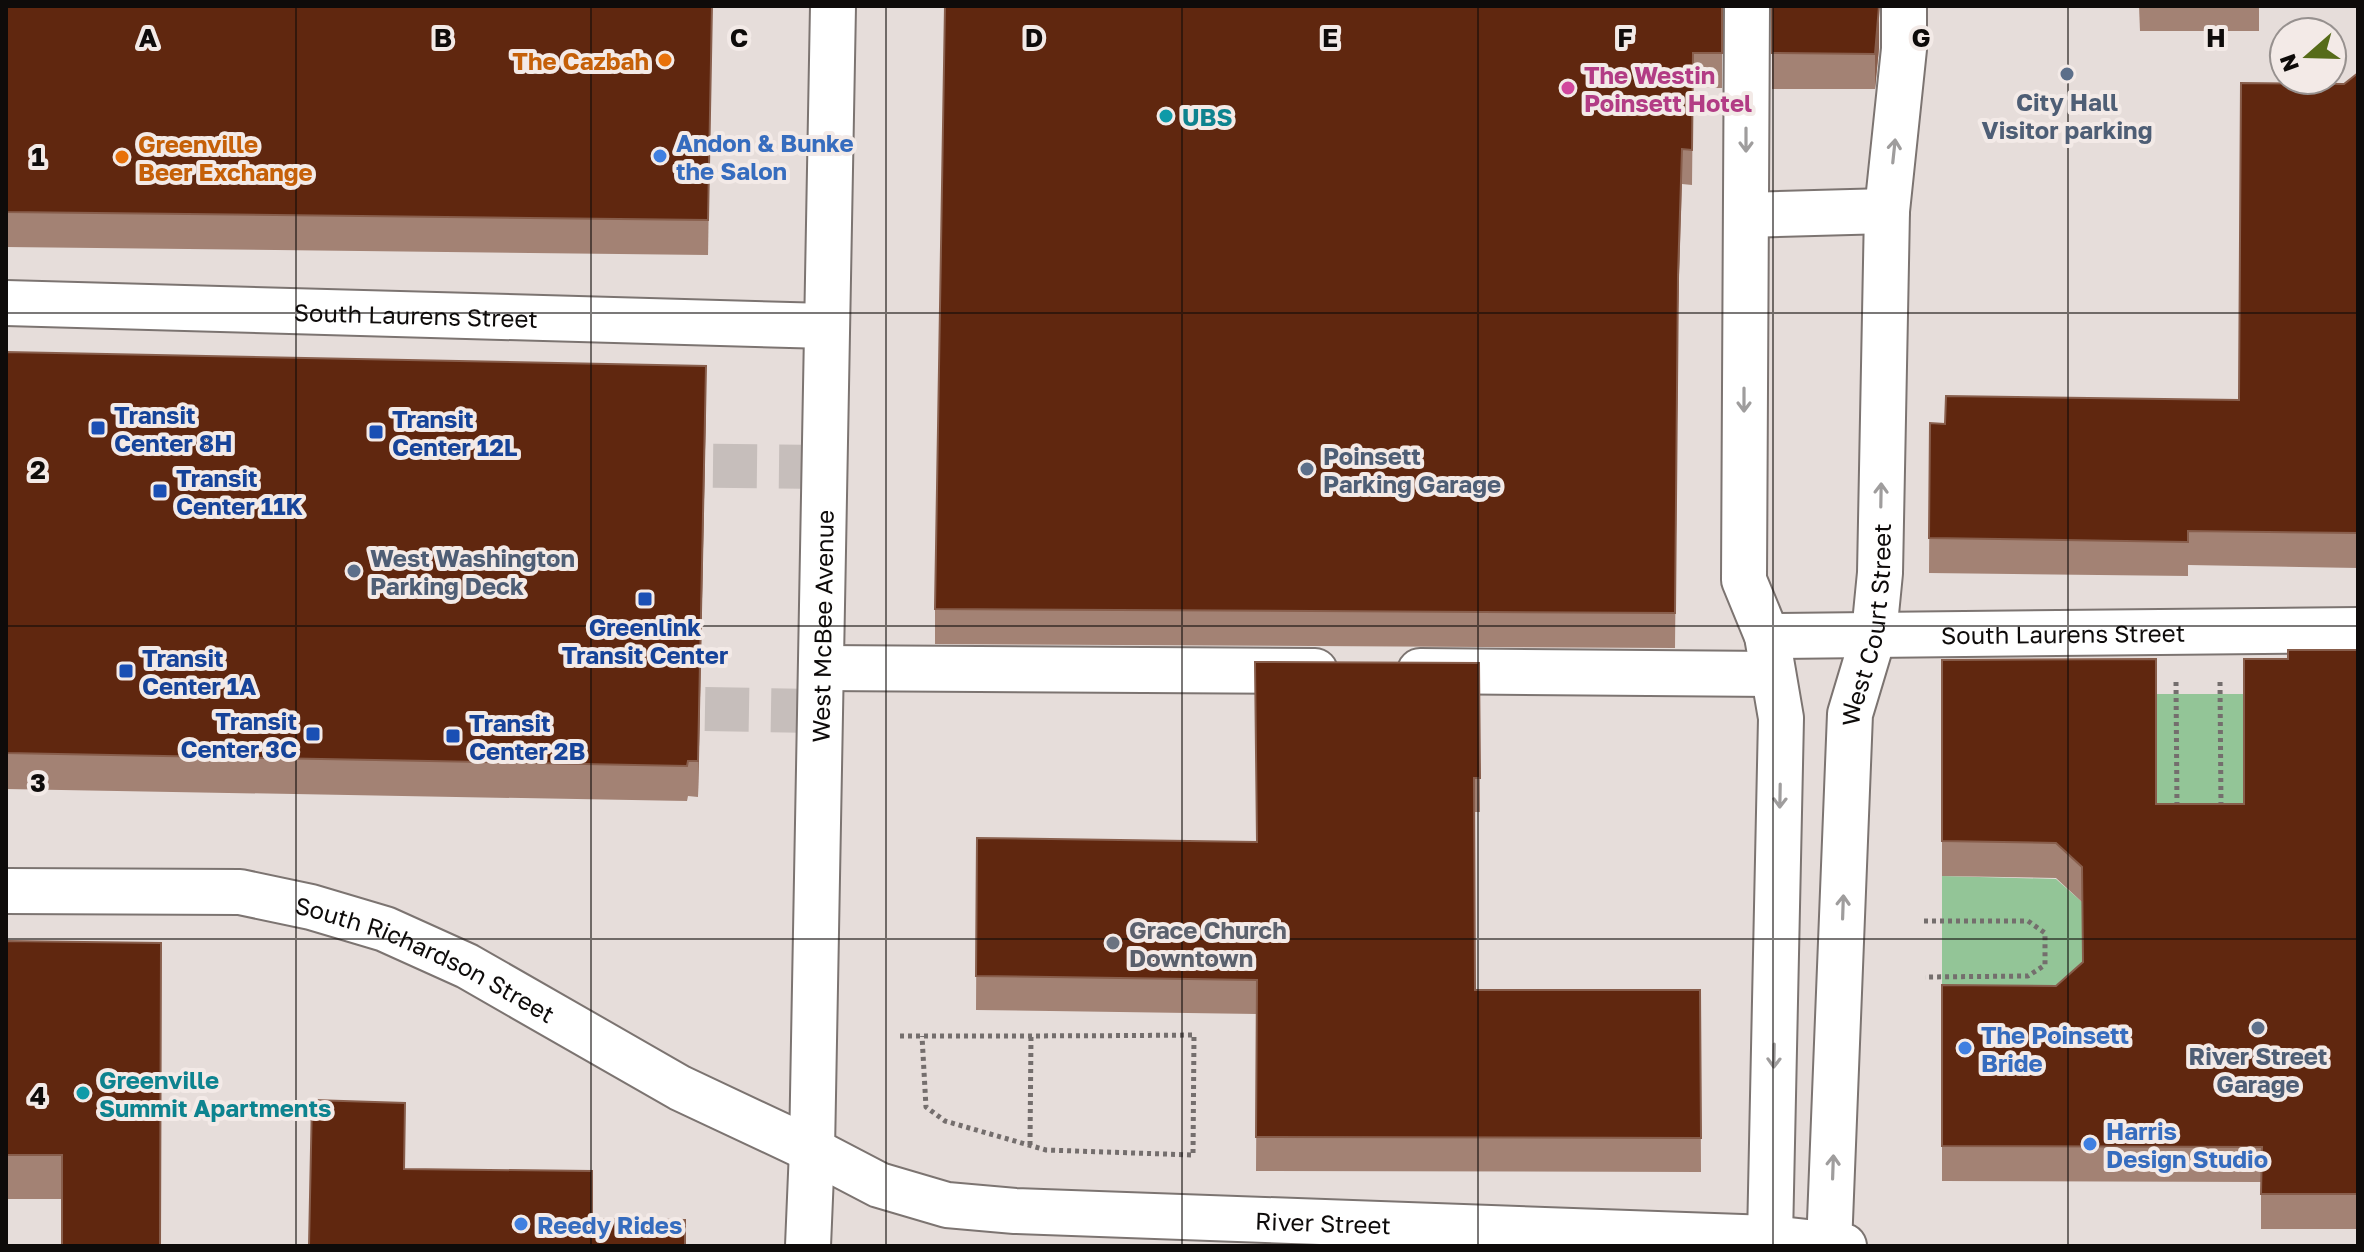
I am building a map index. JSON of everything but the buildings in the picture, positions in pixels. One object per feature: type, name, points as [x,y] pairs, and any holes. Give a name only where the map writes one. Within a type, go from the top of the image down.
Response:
[{"type":"street","name":"West McBee Avenue","points":[[808,1246],[833,6]]},
{"type":"street","points":[[1747,6],[1744,580],[1770,655],[1781,718],[1770,1238]]},
{"type":"street","name":"West Court Street","points":[[1834,1245],[1850,714],[1874,634],[1880,573],[1887,211],[1904,49],[1904,6]]},
{"type":"street","points":[[1746,215],[1887,211]]},
{"type":"street","name":"South Laurens Street","points":[[6,303],[827,326]]},
{"type":"street","name":"South Laurens Street","points":[[821,668],[1370,671],[1770,655],[1874,634],[2358,630]]},
{"type":"street","name":"South Richardson Street","points":[[6,891],[240,892],[311,907],[385,929],[479,973],[680,1088],[812,1150]]},
{"type":"street","name":"River Street","points":[[812,1150],[879,1185],[947,1205],[1320,1234],[1770,1238],[1834,1245]]},
{"type":"path","points":[[2176,682],[2178,815]]},
{"type":"path","points":[[2220,682],[2221,814]]},
{"type":"path","points":[[1924,921],[2028,921],[2045,933],[2045,965],[2028,976],[1925,977]]},
{"type":"path","points":[[900,1036],[1194,1035],[1193,1155],[1046,1150],[945,1121],[926,1107],[922,1036]]},
{"type":"path","points":[[1030,1145],[1031,1036]]},
{"type":"green space","points":[[2156,694],[2244,694],[2244,839],[2156,839]]},
{"type":"green space","points":[[1942,876],[2056,879],[2082,902],[2083,997],[1942,1020]]},
{"type":"tunnel","points":[[647,465],[824,467]]},
{"type":"tunnel","points":[[639,708],[820,711]]},
{"type":"place","name":"The Cazbah","points":[[665,60]]},
{"type":"place","name":"City Hall Visitor parking","points":[[2067,74]]},
{"type":"place","name":"The Westin Poinsett Hotel","points":[[1568,88]]},
{"type":"place","name":"UBS","points":[[1166,116]]},
{"type":"place","name":"Andon & Bunke the Salon","points":[[660,156]]},
{"type":"place","name":"Greenville Beer Exchange","points":[[122,157]]},
{"type":"place","name":"Transit Center 8H","points":[[98,428]]},
{"type":"place","name":"Transit Center 12L","points":[[376,432]]},
{"type":"place","name":"Poinsett Parking Garage","points":[[1307,469]]},
{"type":"place","name":"Transit Center 11K","points":[[160,491]]},
{"type":"place","name":"West Washington Parking Deck","points":[[354,571]]},
{"type":"place","name":"Greenlink Transit Center","points":[[645,599]]},
{"type":"place","name":"Transit Center 1A","points":[[126,671]]},
{"type":"place","name":"Transit Center 3C","points":[[313,734]]},
{"type":"place","name":"Transit Center 2B","points":[[453,736]]},
{"type":"place","name":"Grace Church Downtown","points":[[1113,943]]},
{"type":"place","name":"River Street Garage","points":[[2258,1028]]},
{"type":"place","name":"The Poinsett Bride","points":[[1965,1048]]},
{"type":"place","name":"Greenville Summit Apartments","points":[[83,1093]]},
{"type":"place","name":"Harris Design Studio","points":[[2090,1144]]},
{"type":"place","name":"Reedy Rides","points":[[521,1224]]}]
